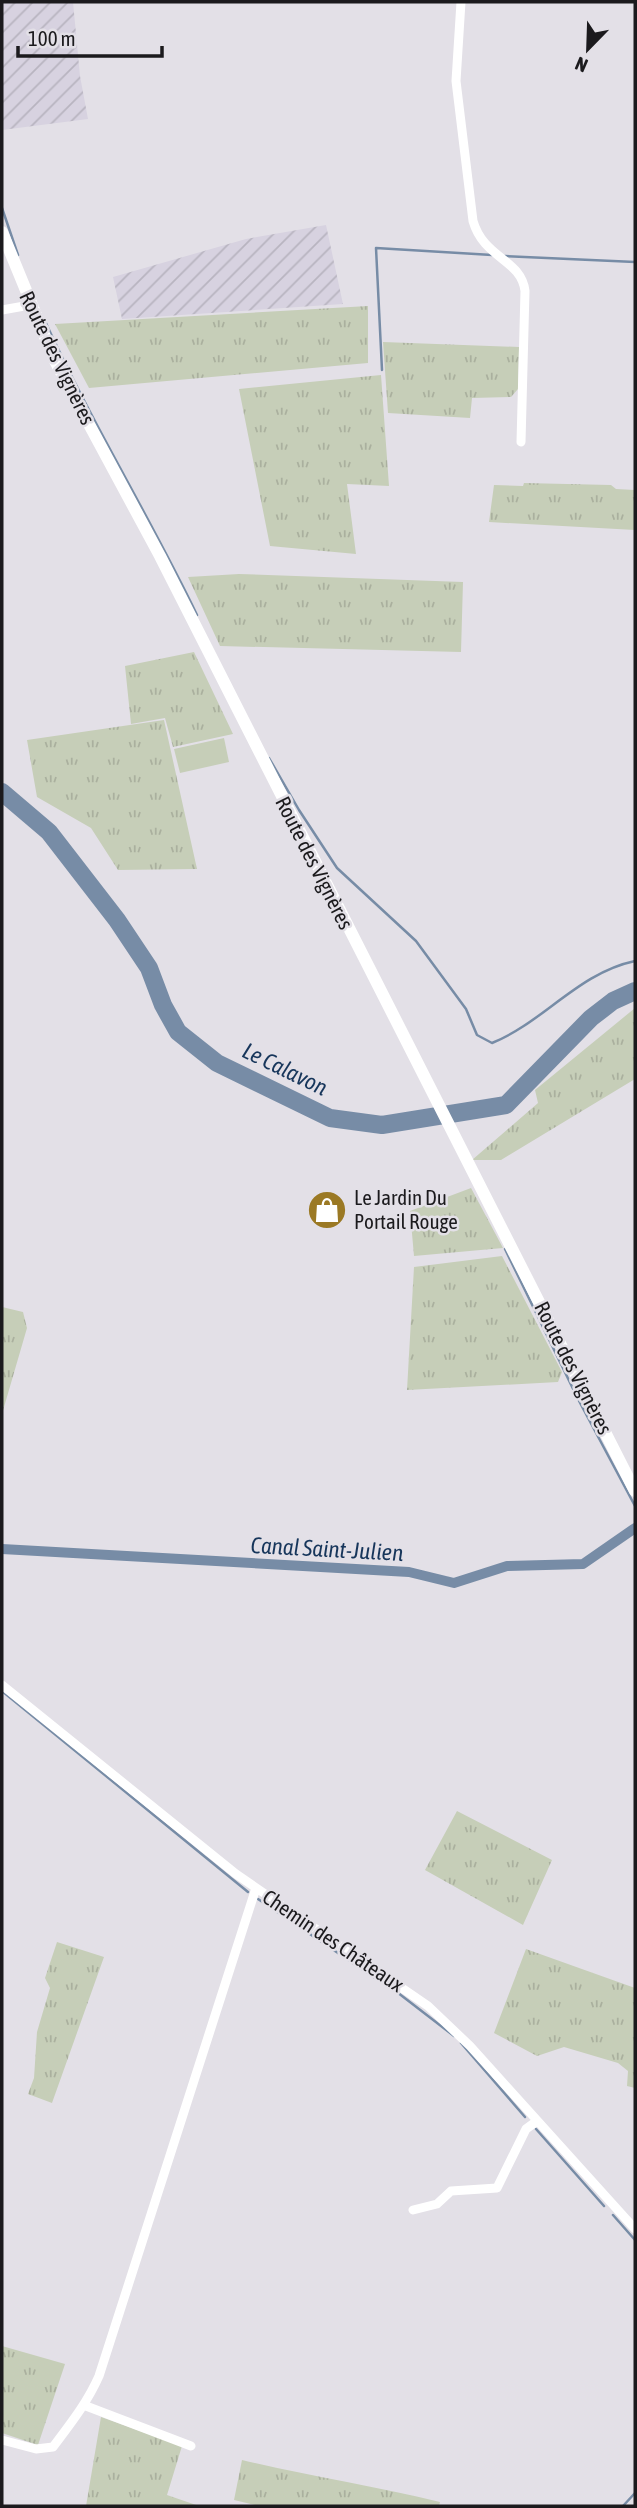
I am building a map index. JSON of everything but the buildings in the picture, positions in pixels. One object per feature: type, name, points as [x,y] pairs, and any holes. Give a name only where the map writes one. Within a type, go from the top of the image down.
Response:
[{"type":"street","points":[[461,2],[456,81],[473,222],[486,247],[519,272],[524,281],[522,442]]},
{"type":"street","name":"Route des Vignères","points":[[2,232],[55,361],[160,556],[635,1491]]},
{"type":"street","points":[[2,310],[30,305]]},
{"type":"street","name":"Chemin des Châteaux","points":[[2,1685],[256,1888],[428,2006],[470,2046],[635,2229]]},
{"type":"street","points":[[2,2440],[36,2449],[53,2446],[78,2411],[86,2406],[99,2376],[256,1888]]},
{"type":"street","points":[[413,2210],[437,2204],[451,2191],[497,2188],[526,2129],[537,2121]]},
{"type":"street","points":[[86,2406],[191,2446]]},
{"type":"shaded area","points":[[2,2],[73,2],[80,76],[88,119],[2,130]]},
{"type":"shaded area","points":[[326,225],[343,304],[122,319],[113,277],[246,239]]},
{"type":"green space","points":[[368,306],[368,363],[89,388],[55,324]]},
{"type":"green space","points":[[383,342],[519,347],[518,389],[511,397],[472,398],[470,418],[388,413]]},
{"type":"green space","points":[[381,375],[389,486],[347,484],[356,554],[270,546],[239,389]]},
{"type":"green space","points":[[524,483],[611,485],[616,489],[635,490],[635,530],[489,522],[494,485],[523,486]]},
{"type":"green space","points":[[239,574],[463,582],[461,652],[220,646],[188,577]]},
{"type":"green space","points":[[194,652],[233,734],[173,747],[165,718],[131,724],[125,666]]},
{"type":"green space","points":[[164,720],[197,869],[118,870],[91,828],[37,797],[27,740]]},
{"type":"green space","points":[[224,738],[229,762],[180,773],[174,749]]},
{"type":"green space","points":[[635,1008],[635,1079],[501,1160],[472,1160],[538,1103],[535,1090]]},
{"type":"green space","points":[[471,1188],[503,1248],[414,1256],[410,1211]]},
{"type":"green space","points":[[502,1256],[562,1372],[558,1382],[407,1390],[414,1267]]},
{"type":"green space","points":[[2,1307],[23,1312],[27,1328],[2,1414]]},
{"type":"green space","points":[[457,1811],[552,1860],[523,1925],[425,1870]]},
{"type":"green space","points":[[57,1942],[104,1957],[52,2103],[28,2094],[34,2078],[37,2032],[50,1988],[45,1978]]},
{"type":"green space","points":[[526,1949],[635,1988],[635,2088],[627,2086],[628,2071],[618,2063],[564,2047],[537,2056],[494,2033]]},
{"type":"green space","points":[[2,2346],[65,2364],[38,2445],[2,2433]]},
{"type":"green space","points":[[101,2417],[182,2446],[167,2495],[199,2506],[86,2506]]},
{"type":"green space","points":[[242,2460],[440,2502],[439,2506],[259,2506],[234,2500]]},
{"type":"waterway","points":[[2,208],[18,255]]},
{"type":"waterway","points":[[382,370],[376,248],[492,255]]},
{"type":"waterway","points":[[505,256],[635,262]]},
{"type":"waterway","points":[[44,319],[197,615]]},
{"type":"waterway","points":[[269,758],[337,868],[416,941],[466,1009],[477,1035],[492,1043],[511,1034],[596,976],[635,961]]},
{"type":"waterway","name":"Le Calavon","points":[[2,792],[49,832],[117,920],[149,968],[163,1005],[178,1032],[217,1063],[330,1118],[382,1125],[506,1105],[591,1018],[613,1001],[635,991]]},
{"type":"waterway","points":[[505,1249],[578,1399],[635,1506]]},
{"type":"waterway","name":"Canal Saint-Julien","points":[[2,1549],[409,1572],[454,1583],[507,1566],[583,1564],[635,1528]]},
{"type":"waterway","points":[[2,1691],[248,1892]]},
{"type":"waterway","points":[[258,1899],[375,1978]]},
{"type":"waterway","points":[[393,1989],[454,2036]]},
{"type":"waterway","points":[[461,2043],[525,2117]]},
{"type":"waterway","points":[[536,2129],[604,2206]]},
{"type":"waterway","points":[[613,2215],[635,2240]]},
{"type":"waterway","points":[[623,2506],[635,2493]]},
{"type":"place","name":"Le Jardin Du Portail Rouge","points":[[327,1210]]}]
